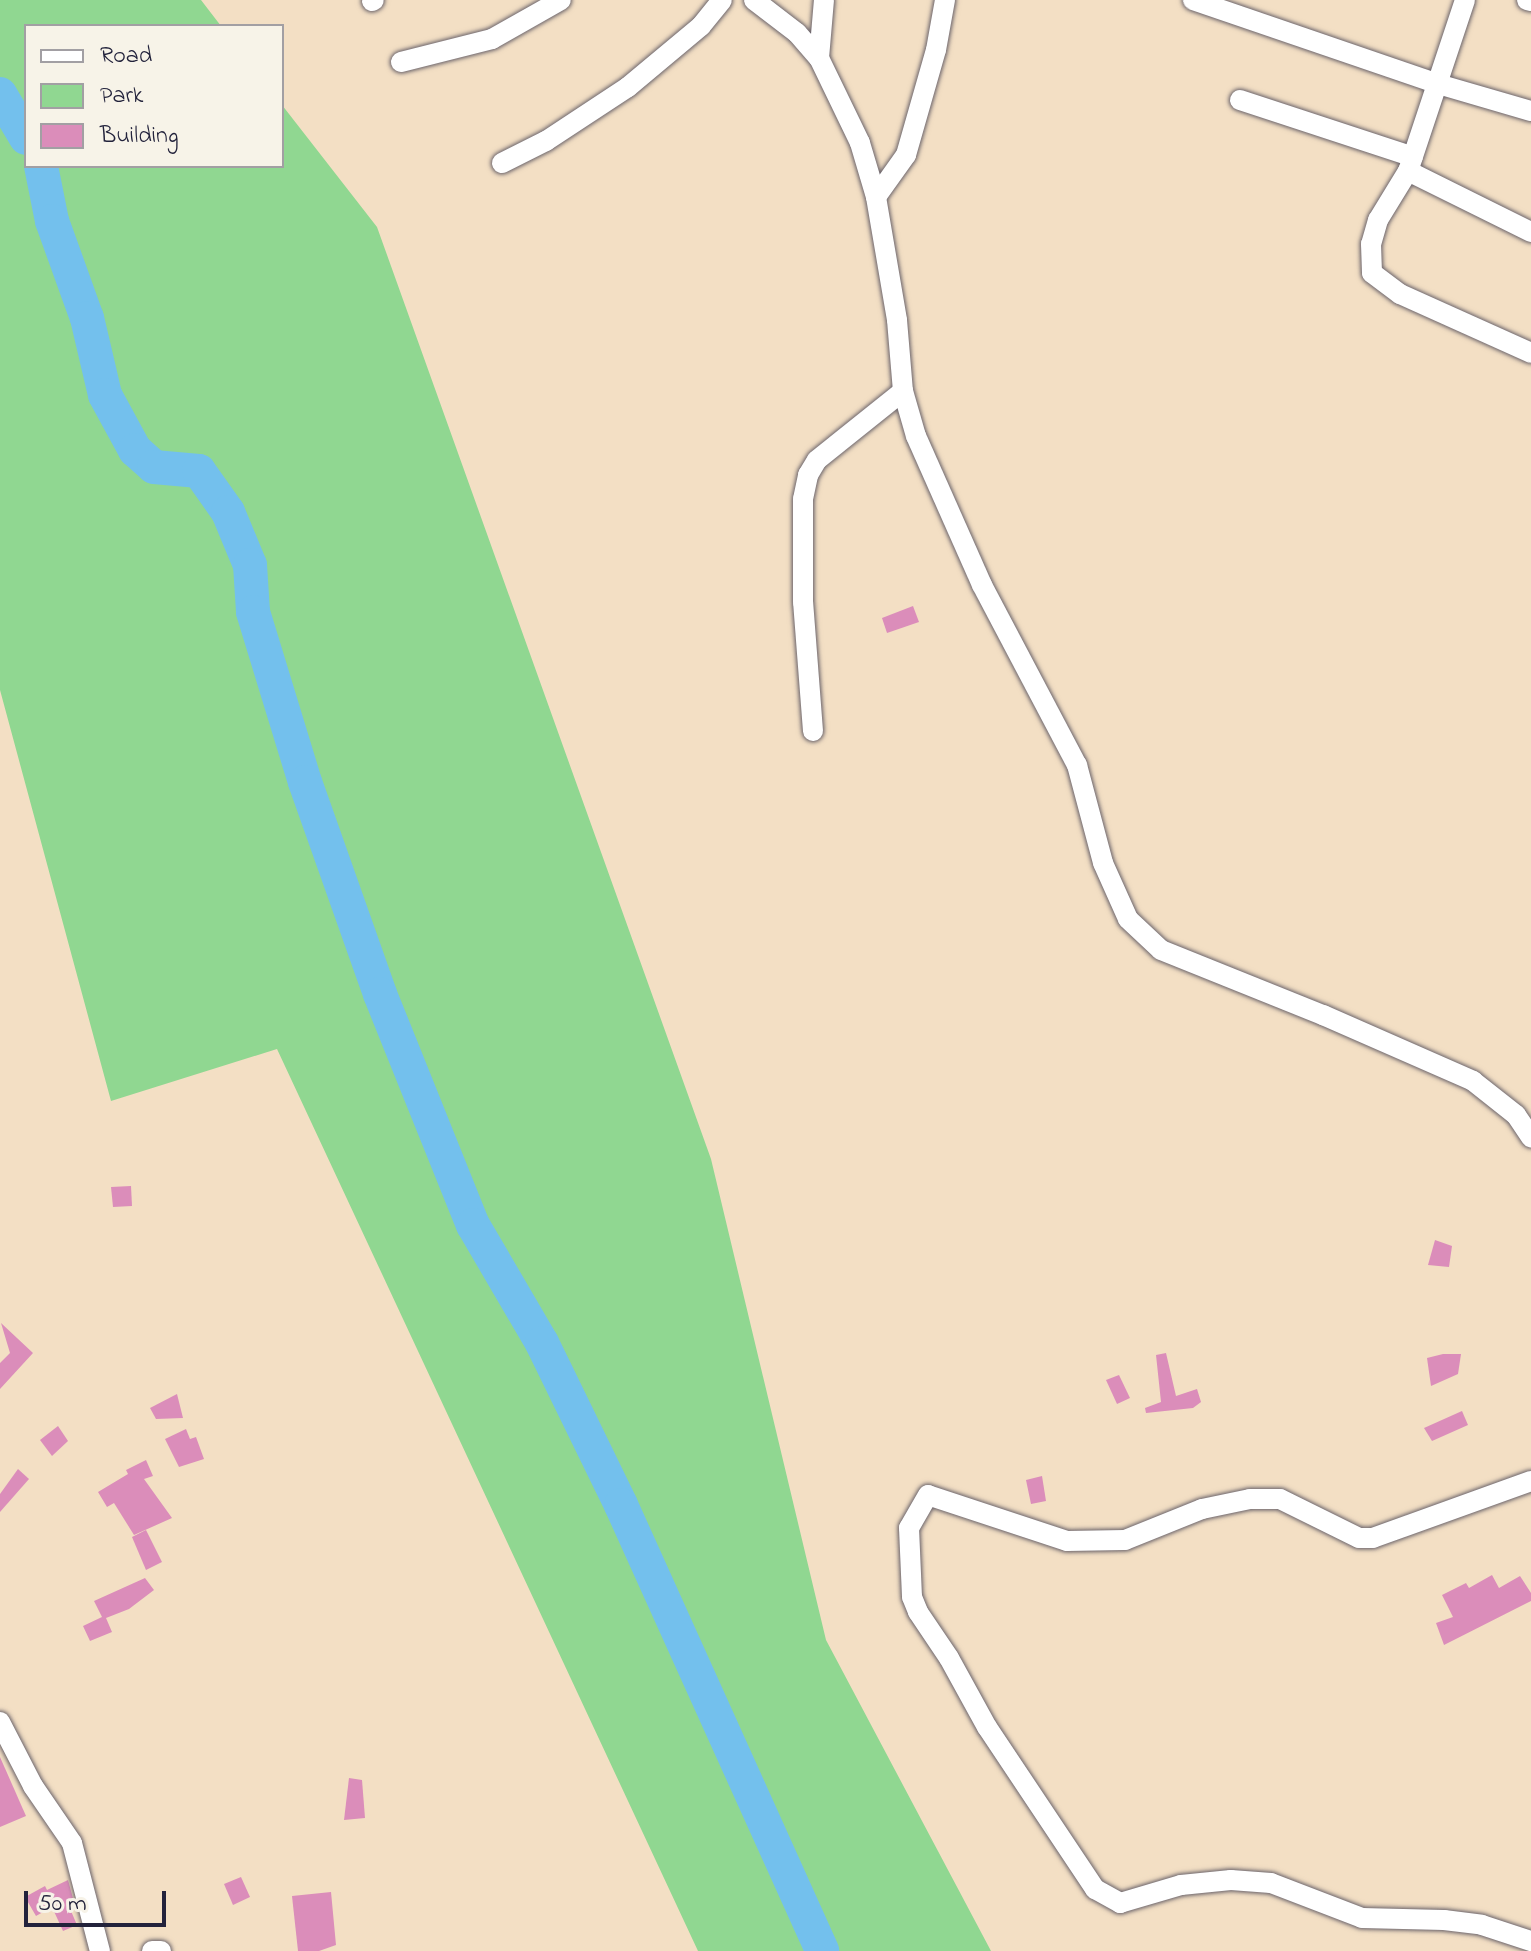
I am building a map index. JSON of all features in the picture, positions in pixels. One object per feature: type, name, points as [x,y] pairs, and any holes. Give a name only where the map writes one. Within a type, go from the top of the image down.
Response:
[{"type":"street","points":[[401,62],[492,39],[561,0]]},
{"type":"street","points":[[502,163],[546,141],[628,87],[701,26],[722,0]]},
{"type":"street","points":[[754,0],[797,33],[819,58],[860,143],[876,197],[897,320],[903,391],[916,436],[982,585],[1077,765],[1103,863],[1128,919],[1161,950],[1323,1015],[1473,1081],[1516,1115],[1531,1137]]},
{"type":"street","points":[[819,58],[824,0]]},
{"type":"street","points":[[876,197],[906,155],[936,50],[945,0]]},
{"type":"street","points":[[1193,0],[1438,84],[1531,111]]},
{"type":"street","points":[[1465,0],[1410,164],[1378,220],[1371,244],[1372,273],[1400,294],[1531,353]]},
{"type":"street","points":[[1240,100],[1410,164],[1531,232]]},
{"type":"street","points":[[813,731],[803,602],[803,499],[808,475],[817,460],[903,391]]},
{"type":"street","points":[[1531,1481],[1373,1538],[1359,1538],[1280,1499],[1250,1499],[1202,1509],[1125,1540],[1067,1541],[928,1495],[909,1528],[912,1597],[918,1612],[949,1658],[987,1727],[1095,1889],[1120,1903],[1181,1885],[1231,1880],[1271,1883],[1362,1918],[1444,1920],[1482,1925],[1531,1941]]},
{"type":"street","points":[[0,1722],[33,1786],[72,1843],[100,1951]]},
{"type":"street","points":[[152,1951],[161,1951]]},
{"type":"green space","points":[[0,0],[201,0],[219,24],[24,24],[24,168],[284,168],[284,108],[377,227],[711,1159],[826,1640],[991,1951],[698,1951],[277,1049],[111,1101],[0,690]]},
{"type":"building","points":[[913,606],[919,622],[887,633],[882,618]]},
{"type":"building","points":[[131,1186],[132,1206],[113,1207],[111,1187]]},
{"type":"building","points":[[1435,1240],[1452,1246],[1449,1267],[1428,1265]]},
{"type":"building","points":[[1,1323],[33,1353],[0,1389],[0,1363],[10,1353]]},
{"type":"building","points":[[1166,1353],[1176,1396],[1197,1389],[1201,1402],[1193,1408],[1146,1413],[1145,1408],[1161,1402],[1156,1355]]},
{"type":"building","points":[[1461,1354],[1458,1374],[1431,1386],[1427,1358]]},
{"type":"building","points":[[1119,1375],[1130,1398],[1117,1404],[1106,1380]]},
{"type":"building","points":[[177,1394],[183,1418],[156,1419],[150,1408]]},
{"type":"building","points":[[1462,1411],[1468,1425],[1432,1441],[1424,1428]]},
{"type":"building","points":[[58,1426],[68,1441],[52,1456],[40,1440]]},
{"type":"building","points":[[186,1429],[190,1439],[196,1437],[204,1459],[179,1467],[165,1439]]},
{"type":"building","points":[[146,1460],[153,1476],[144,1479],[172,1518],[134,1535],[114,1503],[107,1507],[98,1492],[128,1474],[126,1470]]},
{"type":"building","points":[[18,1469],[29,1479],[0,1512],[0,1494]]},
{"type":"building","points":[[1042,1476],[1046,1501],[1031,1504],[1026,1480]]},
{"type":"building","points":[[146,1530],[162,1562],[146,1570],[132,1537]]},
{"type":"building","points":[[1492,1575],[1499,1588],[1520,1576],[1531,1593],[1531,1601],[1444,1645],[1436,1623],[1453,1617],[1442,1595],[1466,1583],[1469,1588]]},
{"type":"building","points":[[145,1578],[154,1590],[129,1609],[106,1618],[112,1632],[90,1641],[83,1626],[102,1617],[94,1601]]},
{"type":"building","points":[[0,1757],[26,1816],[0,1827]]},
{"type":"building","points":[[349,1778],[362,1780],[365,1818],[344,1820]]},
{"type":"building","points":[[241,1877],[250,1897],[233,1905],[224,1884]]},
{"type":"building","points":[[68,1880],[74,1902],[68,1904],[77,1925],[63,1931],[52,1907],[36,1916],[25,1897],[45,1886],[47,1890]]},
{"type":"building","points":[[331,1892],[336,1945],[319,1951],[298,1951],[292,1896]]},
{"type":"waterway","points":[[0,94],[24,135]]},
{"type":"waterway","points":[[41,168],[52,221],[87,318],[105,395],[135,450],[154,467],[199,471],[228,512],[250,565],[253,612],[305,782],[380,994],[473,1225],[542,1343],[621,1505],[822,1951]]}]
